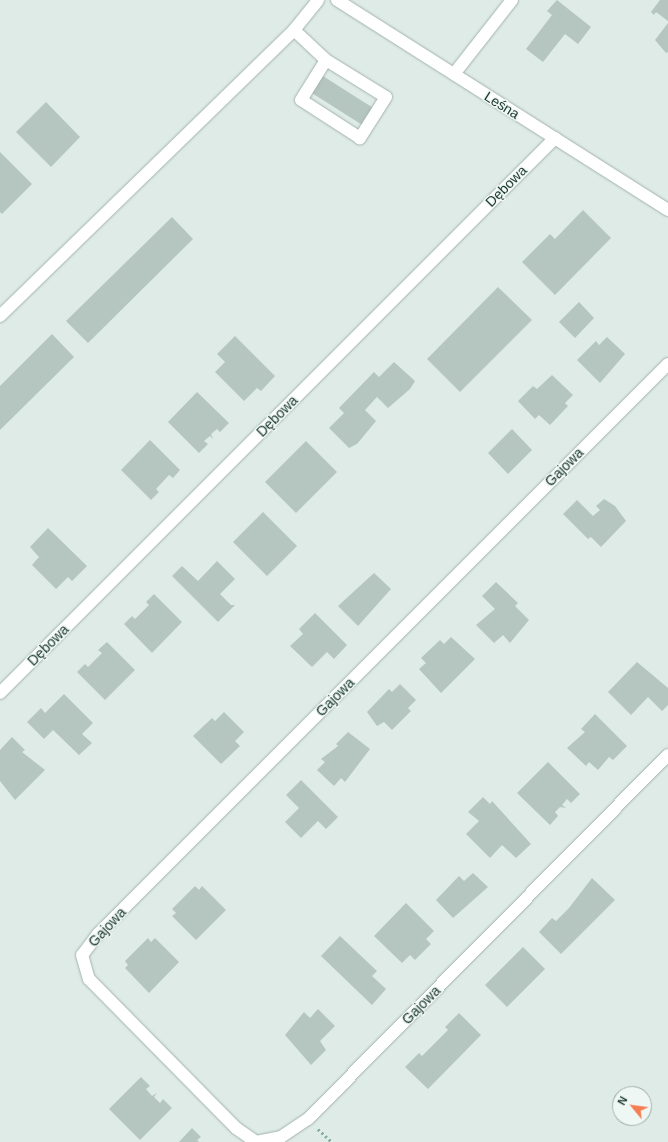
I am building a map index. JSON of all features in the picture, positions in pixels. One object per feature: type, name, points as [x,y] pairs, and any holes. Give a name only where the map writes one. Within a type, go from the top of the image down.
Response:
[{"type":"street","points":[[0,316],[294,30],[318,0]]},
{"type":"street","name":"Leśna","points":[[337,0],[554,138],[667,207]]},
{"type":"street","points":[[454,74],[512,0]]},
{"type":"street","points":[[294,30],[326,60],[386,98],[360,138],[301,100],[326,60]]},
{"type":"street","name":"Dębowa","points":[[0,693],[554,138]]},
{"type":"street","name":"Gajowa","points":[[668,364],[98,934],[82,955],[89,979],[236,1128],[256,1142],[281,1137],[308,1120],[668,756]]},
{"type":"building","points":[[557,0],[591,27],[578,44],[565,34],[543,62],[526,49],[552,15],[547,11]]},
{"type":"building","points":[[660,0],[668,0],[668,21],[656,12],[654,15],[651,12]]},
{"type":"building","points":[[668,23],[668,52],[666,53],[655,40]]},
{"type":"building","points":[[315,71],[378,111],[367,128],[304,88]]},
{"type":"building","points":[[46,102],[80,137],[51,167],[16,132]]},
{"type":"building","points":[[0,152],[32,184],[2,214],[0,212]]},
{"type":"building","points":[[583,210],[611,238],[555,295],[522,262],[550,234],[555,239]]},
{"type":"building","points":[[172,217],[193,239],[88,343],[66,321]]},
{"type":"building","points":[[498,287],[532,320],[460,392],[427,359]]},
{"type":"building","points":[[579,302],[594,318],[575,338],[559,322]]},
{"type":"building","points":[[52,334],[74,357],[0,430],[0,386]]},
{"type":"building","points":[[235,336],[275,376],[261,391],[257,388],[244,401],[215,372],[225,362],[217,354]]},
{"type":"building","points":[[607,337],[625,354],[600,383],[577,360],[596,341],[599,345]]},
{"type":"building","points":[[394,362],[415,381],[410,389],[388,408],[377,397],[365,410],[376,421],[357,444],[349,448],[329,428],[344,413],[339,408],[374,372],[379,377]]},
{"type":"building","points":[[552,375],[573,395],[565,403],[568,406],[550,425],[539,415],[535,419],[518,401],[533,386],[537,389]]},
{"type":"building","points":[[197,392],[229,423],[220,432],[217,429],[211,434],[213,439],[210,436],[204,441],[208,444],[199,453],[168,422]]},
{"type":"building","points":[[512,429],[532,450],[508,474],[488,453]]},
{"type":"building","points":[[150,440],[180,470],[173,478],[169,475],[156,489],[159,492],[151,500],[121,470]]},
{"type":"building","points":[[306,441],[337,472],[296,513],[265,482]]},
{"type":"building","points":[[604,499],[615,506],[626,521],[601,547],[591,537],[588,539],[563,514],[577,500],[593,516],[600,510],[596,506]]},
{"type":"building","points":[[263,512],[297,546],[267,576],[233,542]]},
{"type":"building","points":[[48,528],[87,566],[72,581],[68,577],[56,589],[32,565],[39,557],[30,547]]},
{"type":"building","points":[[217,561],[235,579],[220,594],[231,605],[235,605],[218,622],[172,576],[182,566],[198,581]]},
{"type":"building","points":[[374,573],[391,589],[358,626],[338,606]]},
{"type":"building","points":[[496,582],[518,603],[515,606],[529,620],[510,643],[503,635],[494,643],[476,625],[495,609],[482,596]]},
{"type":"building","points":[[154,594],[182,622],[152,653],[124,624],[132,616],[135,619],[149,605],[146,602]]},
{"type":"building","points":[[315,613],[347,645],[334,659],[327,652],[312,667],[290,646],[303,634],[299,629]]},
{"type":"building","points":[[451,637],[475,659],[441,693],[419,669],[426,663],[421,658],[440,640],[444,644]]},
{"type":"building","points":[[107,642],[135,670],[105,700],[77,672],[85,664],[88,667],[102,653],[98,650]]},
{"type":"building","points":[[637,662],[668,688],[668,705],[662,711],[648,697],[631,715],[608,692]]},
{"type":"building","points":[[400,684],[416,700],[408,708],[411,711],[392,730],[384,722],[377,726],[367,712],[389,689],[392,692]]},
{"type":"building","points":[[64,694],[93,723],[82,734],[92,743],[79,755],[53,730],[44,739],[27,722],[41,708],[45,713]]},
{"type":"building","points":[[224,712],[244,732],[235,741],[240,746],[221,764],[193,736],[212,718],[215,721]]},
{"type":"building","points":[[595,714],[627,746],[613,760],[609,757],[598,770],[589,762],[586,766],[567,748],[585,732],[581,729]]},
{"type":"building","points":[[348,732],[370,749],[345,782],[341,778],[334,786],[317,770],[325,762],[321,759],[338,746],[336,744]]},
{"type":"building","points":[[12,737],[25,750],[22,752],[45,770],[15,800],[0,781],[0,750]]},
{"type":"building","points":[[548,762],[580,794],[571,803],[567,799],[562,805],[566,808],[560,807],[555,812],[558,816],[550,825],[517,793]]},
{"type":"building","points":[[301,780],[338,817],[326,829],[318,821],[301,838],[285,822],[299,808],[286,795]]},
{"type":"building","points":[[483,797],[490,804],[492,801],[531,844],[516,858],[502,845],[490,858],[466,834],[479,821],[468,812]]},
{"type":"building","points":[[473,873],[488,887],[453,918],[436,900],[459,876],[464,881]]},
{"type":"building","points":[[592,878],[615,900],[561,954],[539,932],[552,918],[556,921],[569,908]]},
{"type":"building","points":[[195,886],[199,890],[202,886],[226,910],[196,940],[172,916],[176,913],[172,909]]},
{"type":"building","points":[[406,903],[434,931],[426,939],[431,944],[415,960],[410,955],[402,963],[374,936]]},
{"type":"building","points":[[340,936],[377,971],[372,976],[386,989],[372,1005],[321,956]]},
{"type":"building","points":[[148,938],[151,942],[155,938],[179,962],[149,993],[125,968],[128,965],[125,961]]},
{"type":"building","points":[[523,947],[545,969],[507,1007],[485,985]]},
{"type":"building","points":[[318,1009],[335,1026],[320,1041],[326,1050],[311,1065],[285,1035],[304,1012],[310,1018]]},
{"type":"building","points":[[459,1013],[481,1035],[428,1089],[405,1067],[419,1053],[422,1056],[448,1030],[445,1027]]},
{"type":"building","points":[[141,1077],[150,1086],[146,1089],[152,1096],[157,1093],[154,1097],[160,1103],[163,1099],[172,1108],[140,1140],[109,1109]]},
{"type":"building","points":[[192,1128],[201,1137],[197,1140],[199,1142],[179,1142]]}]
